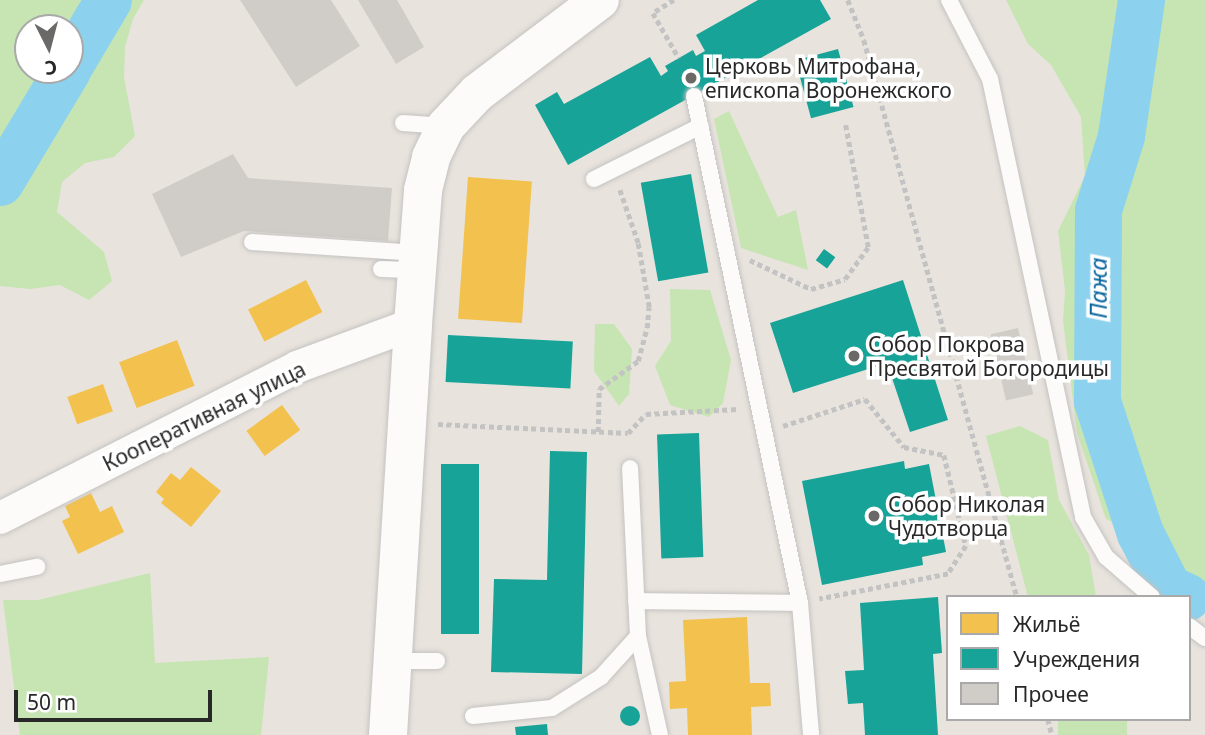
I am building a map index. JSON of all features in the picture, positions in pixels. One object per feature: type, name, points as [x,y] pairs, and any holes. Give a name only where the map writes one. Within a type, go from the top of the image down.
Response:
[{"type":"main road","points":[[388,735],[412,324],[405,264],[431,157],[446,126],[477,93],[600,0]]},
{"type":"street","name":"Кооперативная улица","points":[[0,518],[297,367],[412,324]]},
{"type":"lane","points":[[949,0],[990,79],[1083,517],[1106,557],[1150,595]]},
{"type":"lane","points":[[694,96],[800,603],[811,735]]},
{"type":"lane","points":[[402,123],[446,126]]},
{"type":"lane","points":[[594,179],[701,126]]},
{"type":"lane","points":[[252,242],[405,264]]},
{"type":"lane","points":[[630,468],[638,636],[660,735]]},
{"type":"lane","points":[[0,574],[37,567]]},
{"type":"lane","points":[[636,601],[800,603]]},
{"type":"lane","points":[[473,716],[552,708],[601,677],[638,636]]},
{"type":"lane","points":[[391,662],[437,661]]},
{"type":"path","points":[[674,0],[653,13],[679,58]]},
{"type":"path","points":[[848,0],[864,40],[1016,595]]},
{"type":"path","points":[[724,248],[811,289],[845,279],[869,247],[845,122]]},
{"type":"path","points":[[598,432],[598,389],[638,361],[648,318],[638,243],[611,171]]},
{"type":"path","points":[[766,431],[865,399],[904,447],[944,455],[967,546],[948,574],[800,603]]},
{"type":"path","points":[[429,423],[628,433],[646,414],[721,413],[759,404]]},
{"type":"green space","points":[[0,0],[144,0],[133,19],[125,47],[124,77],[135,136],[114,157],[85,163],[62,182],[57,212],[104,252],[112,281],[89,300],[60,285],[30,289],[0,286]]},
{"type":"green space","points":[[1006,0],[1205,0],[1205,583],[1176,571],[1161,522],[1133,532],[1106,519],[1077,433],[1063,321],[1065,290],[1058,231],[1085,176],[1081,117],[1051,65],[1028,44]]},
{"type":"green space","points":[[729,111],[778,217],[796,210],[808,270],[741,248],[714,119]]},
{"type":"green space","points":[[670,289],[710,290],[731,360],[723,403],[709,417],[670,405],[655,366],[671,341]]},
{"type":"green space","points":[[595,324],[614,324],[632,349],[629,394],[619,406],[594,371]]},
{"type":"green space","points":[[1020,426],[1048,440],[1059,500],[1089,555],[1096,595],[1027,595],[986,436]]},
{"type":"green space","points":[[150,573],[155,663],[269,657],[261,735],[20,735],[3,600],[38,600]]},
{"type":"green space","points":[[1058,721],[1127,721],[1127,735],[1058,735]]},
{"type":"building: Жильё","points":[[468,177],[532,181],[522,323],[458,319]]},
{"type":"building: Жильё","points":[[306,280],[322,312],[264,342],[248,310]]},
{"type":"building: Жильё","points":[[177,340],[195,386],[137,408],[119,362]]},
{"type":"building: Жильё","points":[[103,384],[113,411],[77,424],[67,397]]},
{"type":"building: Жильё","points":[[282,405],[300,430],[265,456],[246,431]]},
{"type":"building: Жильё","points":[[191,467],[221,491],[191,527],[161,503],[164,499],[156,492],[171,473],[180,480]]},
{"type":"building: Жильё","points":[[91,493],[100,512],[112,506],[124,532],[78,554],[62,521],[70,517],[65,506]]},
{"type":"building: Жильё","points":[[747,617],[750,683],[770,683],[771,706],[751,707],[752,735],[688,735],[687,708],[670,709],[669,682],[686,681],[683,620]]},
{"type":"building: Учреждения","points":[[758,0],[820,0],[831,19],[568,165],[535,105],[557,92],[564,104],[650,57],[661,76],[668,71],[665,66],[693,50],[696,56],[705,51],[696,35]]},
{"type":"building: Учреждения","points":[[838,49],[854,107],[811,118],[795,60]]},
{"type":"building: Учреждения","points":[[691,174],[708,272],[658,281],[641,183]]},
{"type":"building: Учреждения","points":[[824,249],[835,257],[827,269],[816,260]]},
{"type":"building: Учреждения","name":"Собор Покрова Пресвятой Богородицы","points":[[903,280],[948,420],[910,432],[887,363],[793,393],[770,323]]},
{"type":"building: Учреждения","points":[[448,335],[573,342],[570,388],[446,382]]},
{"type":"building: Учреждения","points":[[699,433],[703,557],[661,558],[657,434]]},
{"type":"building: Учреждения","points":[[550,451],[587,452],[582,674],[491,672],[494,579],[547,580]]},
{"type":"building: Учреждения","name":"Собор Николая Чудотворца","points":[[904,461],[905,469],[929,464],[946,552],[922,557],[923,565],[822,585],[802,481]]},
{"type":"building: Учреждения","points":[[441,464],[479,464],[479,634],[441,634]]},
{"type":"building: Учреждения","points":[[938,597],[942,653],[933,654],[938,735],[865,735],[863,703],[848,704],[845,671],[864,670],[860,603]]},
{"type":"building: Учреждения","points":[[626,706],[634,706],[640,716],[634,726],[626,726],[620,720],[620,712]]},
{"type":"building: Учреждения","points":[[547,724],[548,735],[516,735],[515,727]]},
{"type":"building: Прочее","points":[[240,0],[331,0],[360,46],[296,87]]},
{"type":"building: Прочее","points":[[358,0],[397,0],[424,47],[396,64]]},
{"type":"building: Прочее","points":[[233,154],[248,178],[392,188],[388,241],[244,231],[181,257],[152,194]]},
{"type":"building: Прочее","points":[[1018,328],[1033,394],[1006,401],[991,334]]},
{"type":"waterway","name":"Пажа","points":[[84,40],[108,0]]},
{"type":"waterway","name":"Пажа","points":[[1141,0],[1121,136],[1098,210],[1097,401],[1140,533],[1168,588],[1183,595]]},
{"type":"waterway","name":"Пажа","points":[[0,182],[59,84]]},
{"type":"place","name":"Церковь Митрофана, епископа Воронежского","points":[[691,78]]},
{"type":"place","name":"Собор Покрова Пресвятой Богородицы","points":[[854,356]]},
{"type":"place","name":"Собор Николая Чудотворца","points":[[874,516]]}]
